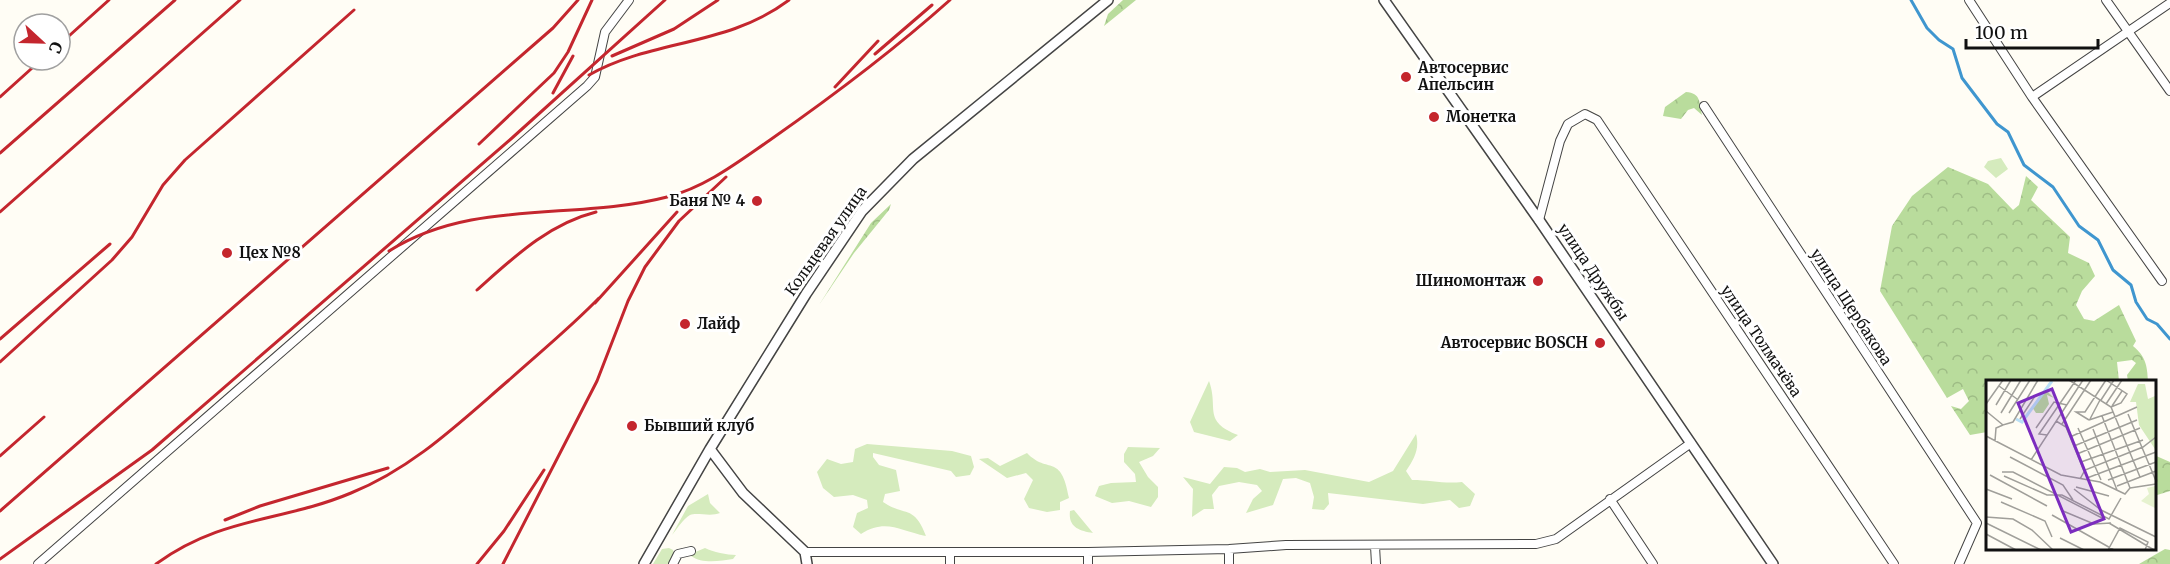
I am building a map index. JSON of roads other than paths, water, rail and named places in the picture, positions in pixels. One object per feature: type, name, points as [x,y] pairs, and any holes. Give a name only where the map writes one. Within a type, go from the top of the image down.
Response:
[{"type":"street","points":[[38,564],[587,86],[595,77],[604,32],[629,0]]},
{"type":"street","name":"Кольцевая улица","points":[[644,564],[710,449],[823,267],[875,196],[929,146],[1108,0]]},
{"type":"street","name":"улица Дружбы","points":[[1384,0],[1539,220],[1773,564]]},
{"type":"street","points":[[1969,0],[2032,97],[2162,281]]},
{"type":"street","points":[[2106,0],[2170,91]]},
{"type":"street","points":[[2032,97],[2170,3]]},
{"type":"street","name":"улица Щербакова","points":[[1704,106],[1977,523],[1959,564]]},
{"type":"street","name":"улица Толмачёва","points":[[1539,220],[1560,141],[1568,124],[1585,114],[1597,120],[1894,564]]},
{"type":"street","points":[[805,552],[1088,552],[1229,549],[1286,545],[1545,543],[1556,539],[1691,443]]},
{"type":"street","points":[[710,449],[743,493],[805,552],[807,564]]},
{"type":"street","points":[[1610,499],[1653,564]]},
{"type":"street","points":[[1375,546],[1376,564]]},
{"type":"street","points":[[1229,549],[1229,564]]},
{"type":"street","points":[[673,564],[678,554],[691,551]]},
{"type":"street","points":[[950,552],[950,564]]},
{"type":"street","points":[[1088,552],[1088,564]]},
{"type":"waterway","points":[[1911,0],[1927,28],[1953,49],[1962,78],[1997,124],[2008,132],[2024,165],[2053,187],[2079,226],[2098,240],[2113,270],[2131,285],[2136,302],[2147,319],[2157,324],[2170,339]]},
{"type":"railway","points":[[72,33],[109,0]]},
{"type":"railway","points":[[0,153],[175,0]]},
{"type":"railway","points":[[0,212],[240,0]]},
{"type":"railway","points":[[0,511],[553,28],[578,0]]},
{"type":"railway","points":[[479,144],[554,73],[568,52],[592,0]]},
{"type":"railway","points":[[0,559],[152,450],[512,138],[665,0]]},
{"type":"railway","points":[[612,56],[674,29],[718,0]]},
{"type":"railway","points":[[589,75],[613,63],[740,26],[765,15],[789,0]]},
{"type":"railway","points":[[389,251],[421,234],[455,224],[525,213],[632,204],[667,197],[695,187],[734,165],[817,107],[885,55],[950,0]]},
{"type":"railway","points":[[875,54],[932,5]]},
{"type":"railway","points":[[0,362],[112,260],[132,237],[163,185],[185,160],[354,10]]},
{"type":"railway","points":[[835,87],[878,41]]},
{"type":"railway","points":[[553,93],[573,56]]},
{"type":"railway","points":[[0,97],[28,72]]},
{"type":"railway","points":[[503,564],[597,381],[628,301],[645,267],[679,221],[726,177]]},
{"type":"railway","points":[[477,290],[518,254],[547,234],[579,217],[596,212]]},
{"type":"railway","points":[[595,303],[677,212]]},
{"type":"railway","points":[[0,339],[110,244]]},
{"type":"railway","points":[[156,564],[180,548],[205,537],[252,521],[326,502],[374,483],[395,471],[453,428],[555,340],[599,298]]},
{"type":"railway","points":[[0,456],[44,417]]},
{"type":"railway","points":[[225,520],[260,506],[388,468]]},
{"type":"railway","points":[[477,564],[504,531],[544,470]]},
{"type":"place","name":"Автосервис Апельсин","points":[[1406,77]]},
{"type":"place","name":"Монетка","points":[[1434,117]]},
{"type":"place","name":"Баня № 4","points":[[757,201]]},
{"type":"place","name":"Цех №8","points":[[227,253]]},
{"type":"place","name":"Шиномонтаж","points":[[1538,281]]},
{"type":"place","name":"Лайф","points":[[685,324]]},
{"type":"place","name":"Автосервис BOSCH","points":[[1600,343]]},
{"type":"place","name":"Бывший клуб","points":[[632,426]]}]
